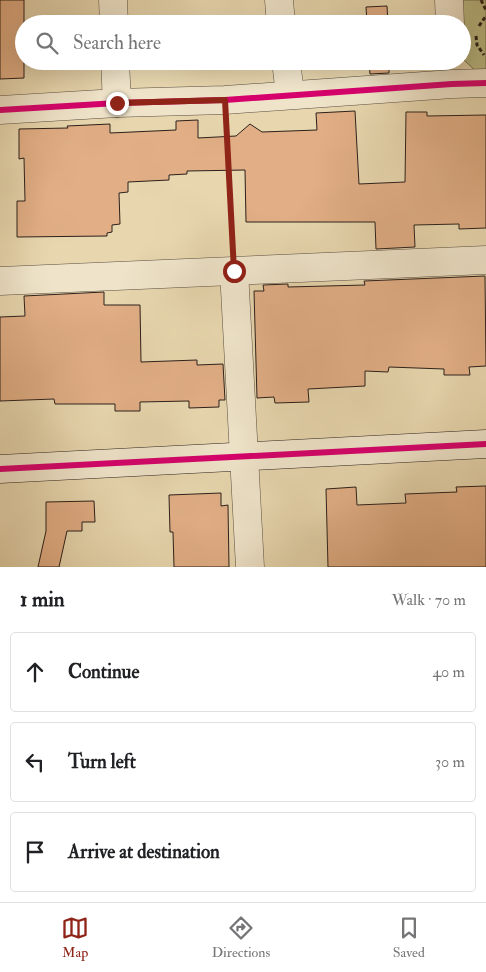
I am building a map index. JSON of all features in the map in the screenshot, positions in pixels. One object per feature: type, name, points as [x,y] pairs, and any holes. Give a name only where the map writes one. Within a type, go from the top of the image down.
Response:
[{"type":"street","points":[[113,0],[114,15]]},
{"type":"street","points":[[279,0],[280,15]]},
{"type":"street","points":[[449,0],[450,15]]},
{"type":"street","points":[[116,70],[117,103]]},
{"type":"street","points":[[287,70],[290,94]]},
{"type":"street","points":[[0,110],[117,103],[225,100],[290,94],[452,72],[486,83]]},
{"type":"street","points":[[0,281],[486,260]]},
{"type":"street","points":[[234,271],[250,567]]},
{"type":"street","points":[[0,470],[486,444]]},
{"type":"path","points":[[482,0],[486,10]]},
{"type":"path","points":[[486,16],[476,31],[477,45],[483,55],[486,56]]},
{"type":"path","points":[[225,100],[234,271]]},
{"type":"green space","points":[[460,0],[486,0],[486,74],[480,75],[471,67],[471,15],[461,15]]},
{"type":"building","points":[[0,0],[24,0],[24,15],[15,15],[15,70],[24,70],[24,78],[0,79]]},
{"type":"building","points":[[387,6],[388,15],[366,15],[366,7]]},
{"type":"building","points":[[370,70],[389,70],[389,73],[370,74]]},
{"type":"building","points":[[355,111],[359,184],[405,182],[406,112],[427,112],[427,116],[486,115],[486,228],[459,229],[459,224],[414,225],[415,247],[376,249],[375,222],[246,222],[245,170],[187,171],[187,174],[169,175],[169,180],[128,182],[128,192],[119,193],[120,224],[112,225],[112,232],[107,233],[107,236],[17,237],[17,201],[25,201],[24,158],[19,159],[19,129],[68,128],[67,126],[110,124],[110,133],[176,130],[176,121],[198,120],[198,138],[236,136],[250,124],[262,132],[317,130],[316,113]]},
{"type":"building","points":[[485,276],[486,366],[469,367],[470,375],[444,375],[444,369],[389,367],[388,372],[365,371],[365,386],[308,389],[309,402],[275,403],[274,397],[257,398],[254,291],[264,291],[263,285],[288,284],[288,287],[365,285],[364,281]]},
{"type":"building","points":[[104,292],[104,305],[140,305],[141,362],[197,360],[197,365],[223,364],[225,400],[219,400],[219,407],[189,408],[189,401],[140,402],[140,411],[115,411],[115,404],[55,404],[54,399],[0,401],[0,317],[25,316],[24,296]]},
{"type":"building","points":[[486,486],[486,567],[328,567],[326,489],[356,487],[357,505],[406,503],[405,494],[457,492],[456,487]]},
{"type":"building","points":[[221,493],[221,506],[228,505],[229,567],[174,567],[173,532],[170,532],[169,495]]},
{"type":"building","points":[[94,501],[95,522],[82,522],[82,531],[67,531],[59,567],[38,567],[46,531],[46,502]]},
{"type":"cycle path","points":[[0,110],[117,103],[225,100],[486,83]]},
{"type":"cycle path","points":[[0,469],[486,444]]},
{"type":"route","points":[[117,103],[225,100],[234,271]]}]
